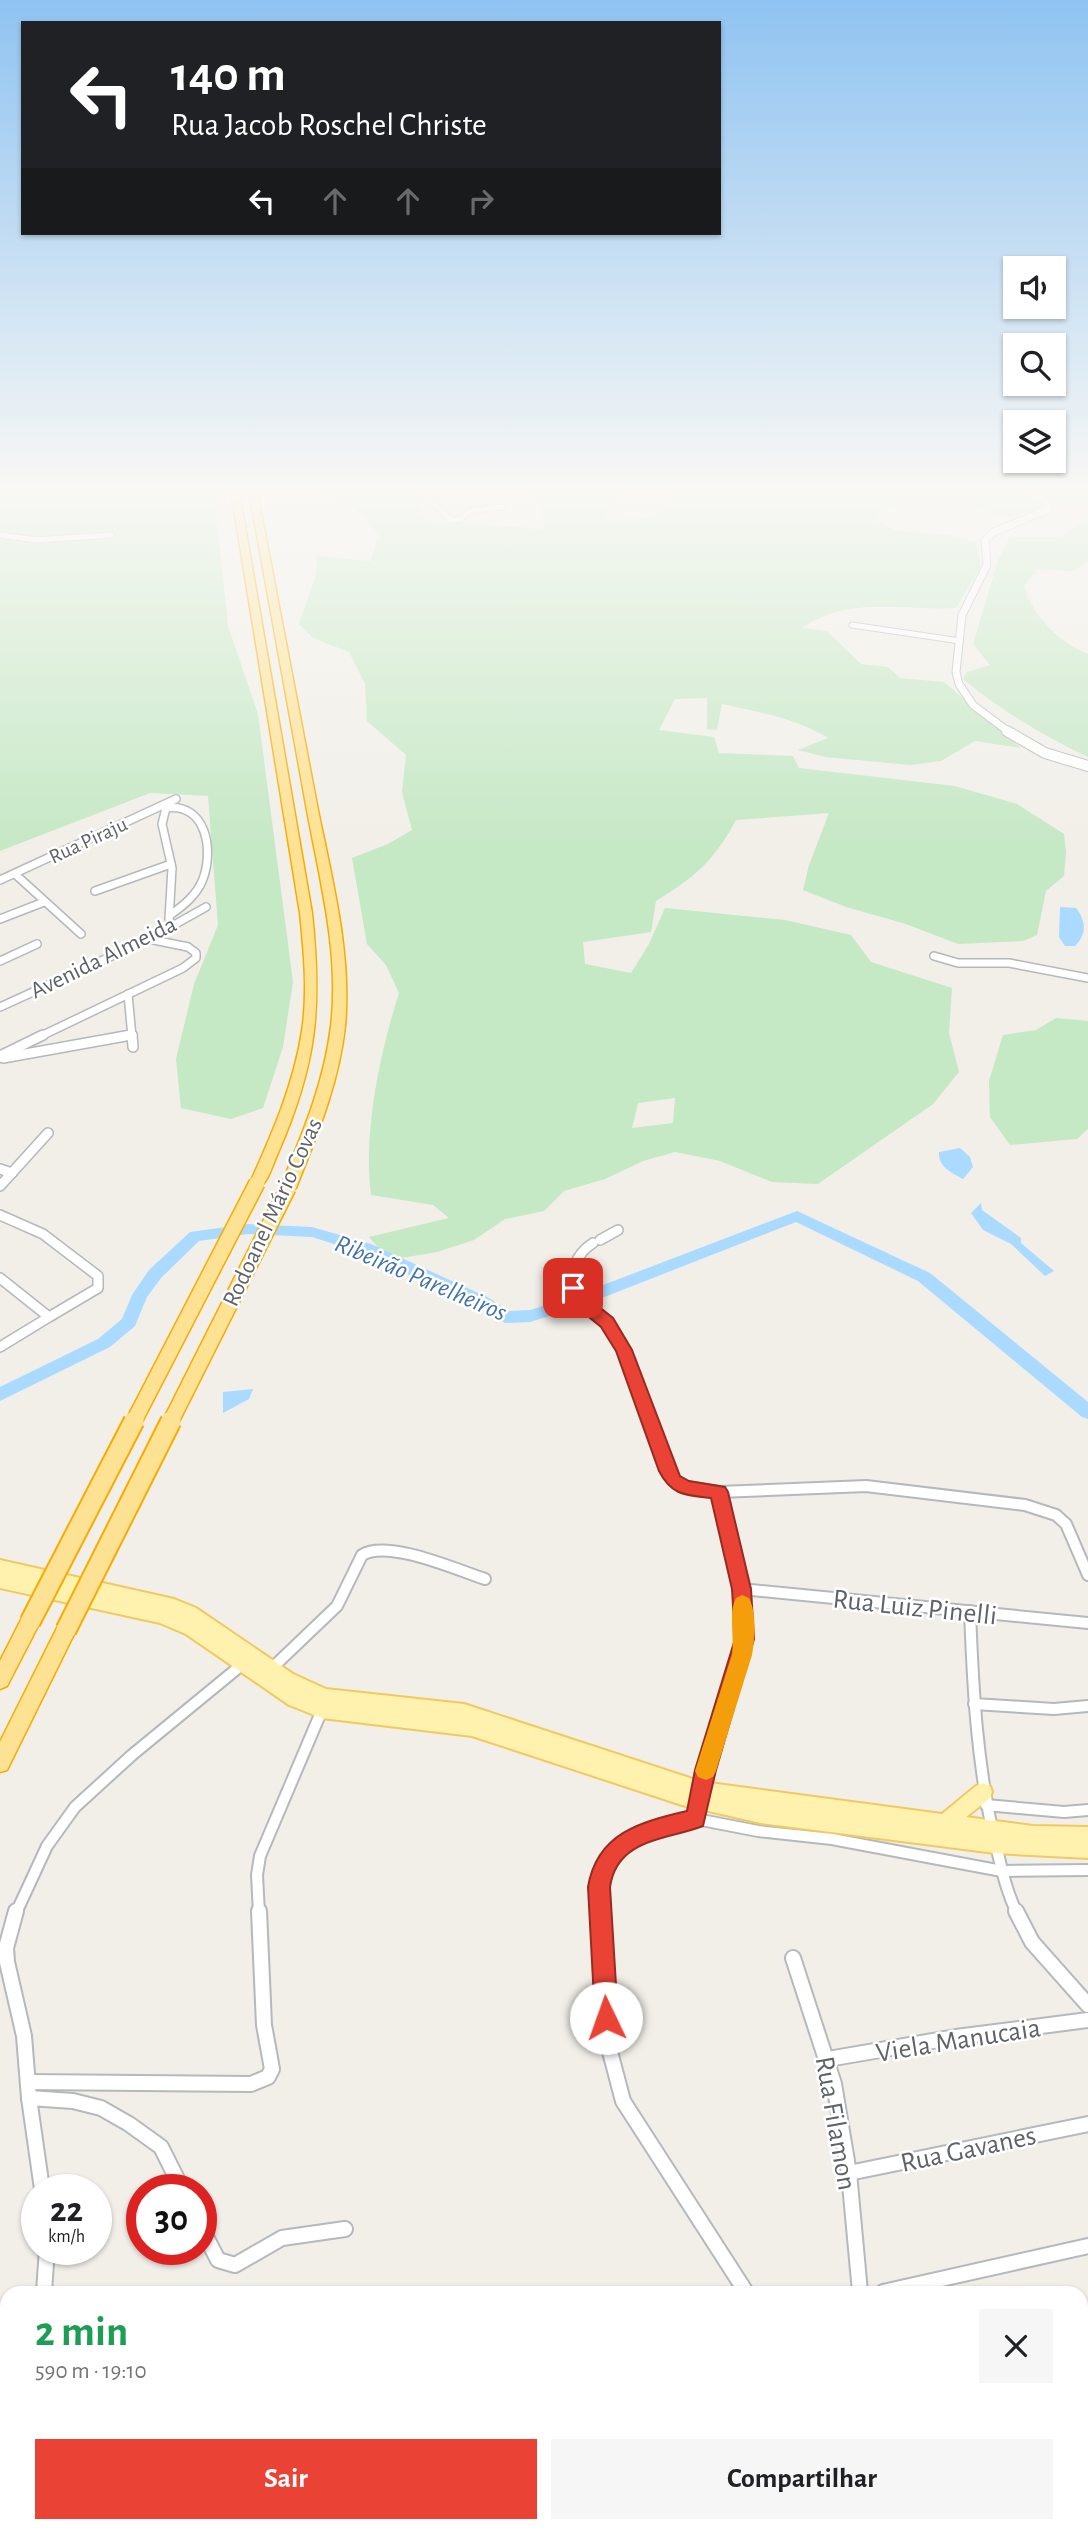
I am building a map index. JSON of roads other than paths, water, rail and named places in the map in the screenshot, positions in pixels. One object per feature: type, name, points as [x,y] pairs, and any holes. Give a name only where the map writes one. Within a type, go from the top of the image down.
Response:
[{"type":"highway","name":"Rodoanel Mário Covas","points":[[0,1680],[257,1183],[286,1117],[300,1073],[309,1030],[312,965],[306,913],[255,609]]},
{"type":"highway","name":"Rodoanel Mário Covas","points":[[0,1763],[288,1188],[317,1117],[330,1074],[338,1025],[340,976],[330,897],[275,609]]},
{"type":"main road","points":[[0,1567],[168,1604],[190,1613],[295,1699],[322,1710],[472,1728],[699,1803],[761,1814],[1088,1849]]},
{"type":"main road","points":[[0,1581],[162,1616],[324,1697],[464,1712],[500,1722],[699,1803],[944,1824],[994,1837],[1088,1836]]},
{"type":"main road","points":[[944,1824],[985,1799]]},
{"type":"street","points":[[963,609],[956,674],[965,696],[1024,743],[1045,753],[1088,765]]},
{"type":"street","points":[[852,625],[960,641]]},
{"type":"street","name":"Rua Piraju","points":[[0,880],[176,799]]},
{"type":"street","points":[[155,810],[178,807],[191,810],[207,844],[204,877],[198,888],[170,915]]},
{"type":"street","points":[[166,808],[162,815],[162,836],[171,864],[170,915],[166,930]]},
{"type":"street","points":[[95,891],[171,864]]},
{"type":"street","points":[[16,874],[81,934]]},
{"type":"street","points":[[0,919],[44,902]]},
{"type":"street","name":"Avenida Almeida","points":[[0,1007],[149,939],[206,907]]},
{"type":"street","points":[[0,1057],[183,968],[196,958],[193,950],[149,939]]},
{"type":"street","points":[[0,961],[37,944]]},
{"type":"street","points":[[934,956],[958,963],[1009,963],[1088,978]]},
{"type":"street","points":[[128,994],[133,1047]]},
{"type":"street","points":[[0,1057],[132,1035]]},
{"type":"street","points":[[0,1186],[48,1133]]},
{"type":"street","points":[[0,1168],[12,1173]]},
{"type":"street","points":[[0,1215],[43,1234],[98,1276],[100,1283],[98,1288],[0,1347]]},
{"type":"street","points":[[618,1230],[579,1253],[575,1260],[574,1293],[607,1322],[624,1350],[674,1481],[686,1488],[719,1492],[866,1486],[1025,1505],[1056,1515],[1066,1524],[1088,1575]]},
{"type":"street","points":[[0,1278],[49,1317]]},
{"type":"street","points":[[719,1492],[741,1589],[745,1639],[706,1770],[699,1803],[629,1840],[606,1862],[599,1887],[607,2044],[623,2101],[742,2286]]},
{"type":"street","points":[[270,1670],[332,1612],[362,1555],[374,1549],[485,1579]]},
{"type":"street","name":"Rua Luiz Pinelli","points":[[741,1589],[1088,1623]]},
{"type":"street","points":[[970,1611],[975,1704],[985,1799],[1008,1895],[1032,1942],[1088,2005]]},
{"type":"street","points":[[40,2174],[29,2098],[24,2036],[9,1976],[6,1948],[14,1916],[47,1846],[75,1807],[132,1755],[247,1660]]},
{"type":"street","points":[[975,1704],[1054,1709],[1088,1706]]},
{"type":"street","points":[[28,2082],[251,2084],[268,2077],[272,2069],[264,2025],[257,1875],[260,1856],[322,1710]]},
{"type":"street","points":[[985,1799],[1064,1812],[1088,1810]]},
{"type":"street","points":[[699,1803],[758,1831],[832,1839],[1002,1871],[1088,1870]]},
{"type":"street","name":"Rua Filamon","points":[[793,1958],[828,2059],[849,2174],[859,2286]]},
{"type":"street","name":"Viela Manucaia","points":[[828,2059],[956,2037],[1088,2020]]},
{"type":"street","points":[[29,2098],[73,2101],[100,2108],[129,2124],[161,2147],[174,2174]]},
{"type":"street","name":"Rua Gavanes","points":[[849,2174],[1088,2124]]},
{"type":"street","points":[[217,2258],[235,2265],[282,2238],[345,2229]]},
{"type":"street","points":[[910,2286],[1088,2246]]},
{"type":"street","points":[[44,2286],[46,2265]]},
{"type":"water","points":[[1060,907],[1076,908],[1082,918],[1082,937],[1075,946],[1065,946],[1059,937]]},
{"type":"water","points":[[960,1148],[970,1157],[973,1167],[963,1179],[946,1168],[939,1157],[939,1152]]},
{"type":"water","points":[[981,1203],[982,1210],[1021,1238],[1021,1243],[1054,1271],[1045,1276],[1011,1244],[983,1230],[971,1213]]},
{"type":"water","points":[[253,1389],[249,1399],[223,1413],[223,1392]]},
{"type":"waterway","name":"Ribeirão Parelheiros","points":[[583,1299],[797,1216],[924,1277],[1088,1412]]},
{"type":"waterway","name":"Ribeirão Parelheiros","points":[[0,1395],[104,1343],[129,1322],[140,1295],[155,1274],[195,1236],[248,1229],[312,1232],[365,1248],[483,1302],[505,1317],[530,1316],[569,1304]]}]
